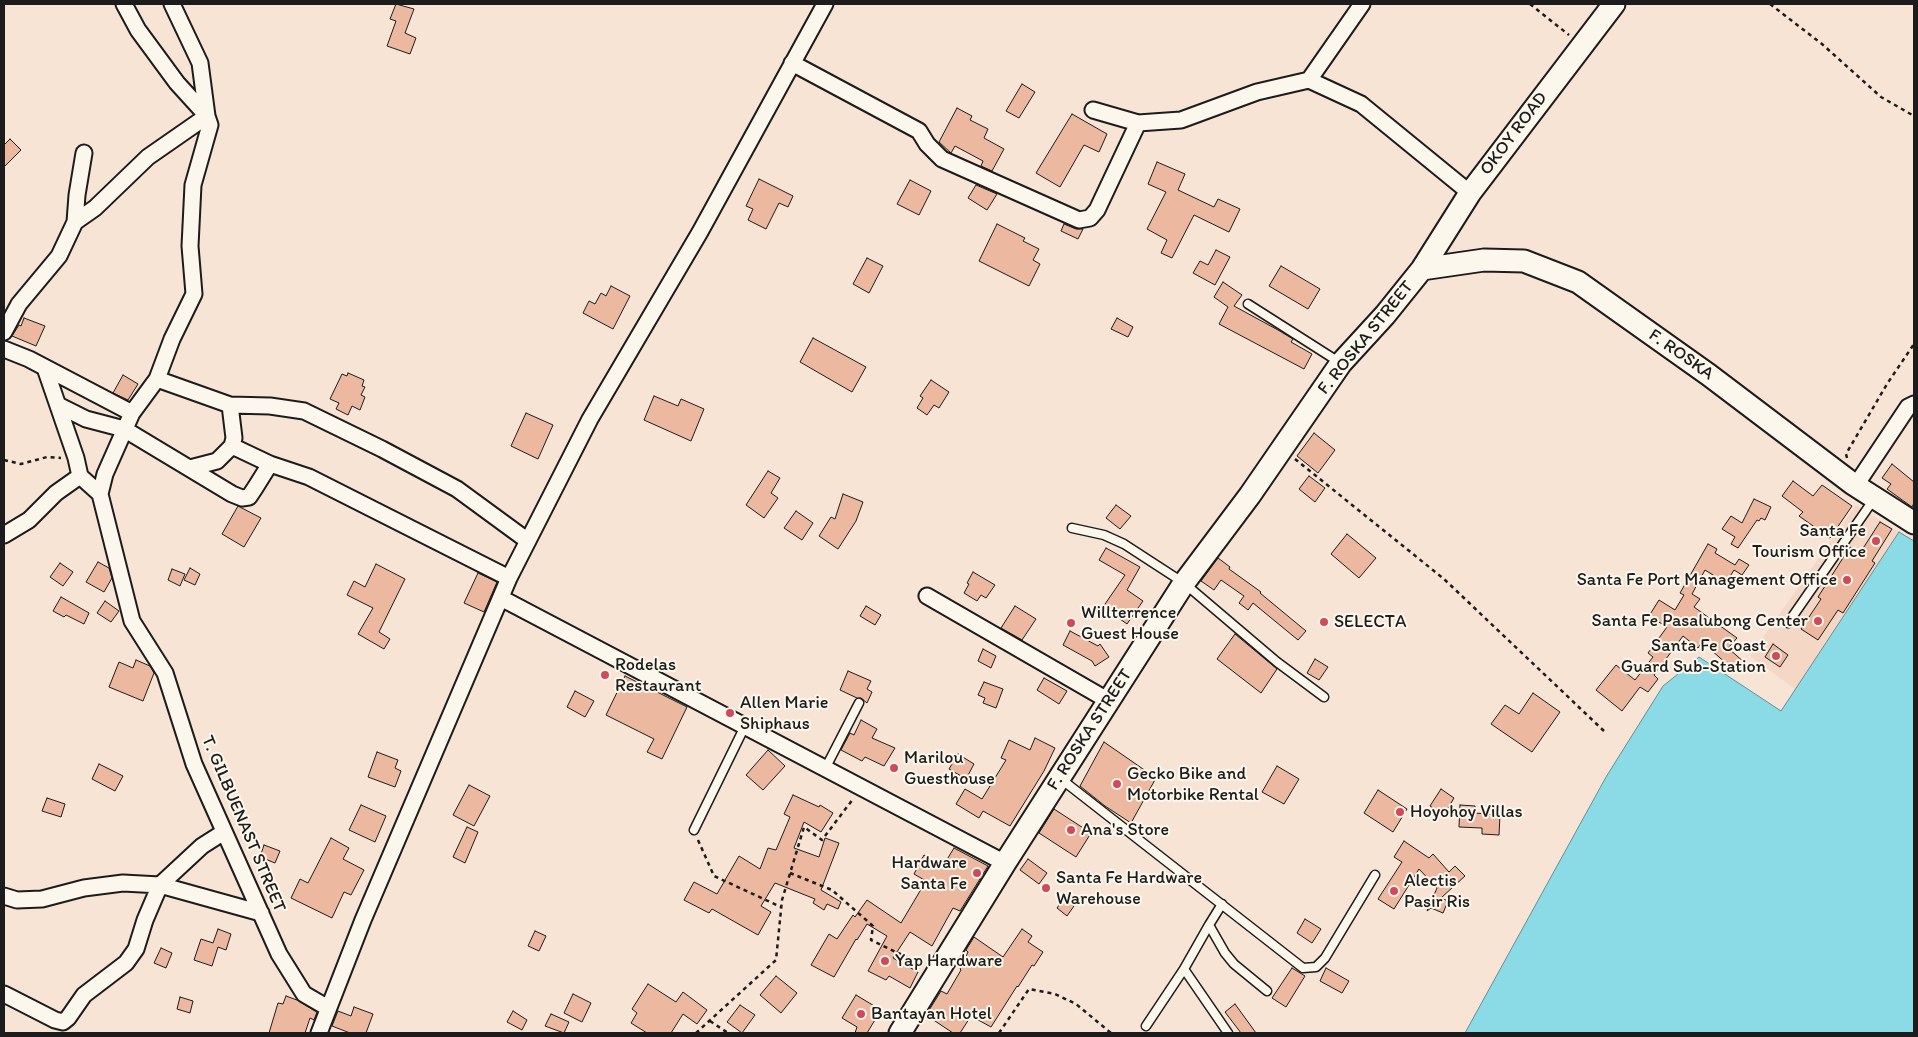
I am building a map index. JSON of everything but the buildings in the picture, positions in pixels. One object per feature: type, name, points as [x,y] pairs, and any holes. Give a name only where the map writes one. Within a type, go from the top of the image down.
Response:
[{"type":"main road","name":"OKOY ROAD","points":[[1422,269],[1470,193],[1582,45],[1609,6]]},
{"type":"main road","name":"F. ROSKA","points":[[1422,269],[1484,260],[1524,261],[1578,282],[1709,374],[1855,485],[1914,523]]},
{"type":"main road","name":"F. ROSKA STREET","points":[[900,1033],[1005,863],[1184,583],[1250,495],[1341,364],[1422,269]]},
{"type":"street","points":[[124,4],[138,30],[172,76],[208,116]]},
{"type":"street","points":[[45,368],[76,458],[80,476],[100,494],[105,474],[124,429],[132,413],[157,380],[172,338],[194,294],[190,246],[193,185],[210,125],[200,64],[172,4]]},
{"type":"street","points":[[323,1032],[328,1008],[363,920],[501,598],[528,541],[590,419],[700,232],[825,4]]},
{"type":"street","points":[[1309,80],[1362,4]]},
{"type":"street","points":[[792,63],[919,131],[927,144],[942,159],[1080,220],[1090,218],[1097,210],[1138,123]]},
{"type":"street","points":[[1093,110],[1138,123],[1181,120],[1257,92],[1309,80],[1361,104],[1470,193]]},
{"type":"street","points":[[75,222],[95,208],[148,157],[208,116]]},
{"type":"street","points":[[4,332],[18,304],[59,256],[75,222],[77,195],[84,153]]},
{"type":"street","points":[[4,349],[29,358],[132,413]]},
{"type":"street","points":[[157,380],[230,406],[270,406],[304,411],[382,449],[457,489],[528,541]]},
{"type":"street","points":[[1855,485],[1908,407],[1914,404]]},
{"type":"street","points":[[58,405],[86,419],[124,429],[232,494],[242,498],[249,497],[270,464]]},
{"type":"street","points":[[190,468],[217,461],[232,446],[234,438],[230,406]]},
{"type":"street","points":[[232,446],[270,464],[309,477],[510,578]]},
{"type":"street","points":[[4,535],[29,520],[56,493],[80,476]]},
{"type":"street","name":"T. GILBUENAST STREET","points":[[100,494],[132,621],[165,673],[194,764],[224,832],[279,954],[304,994],[328,1008]]},
{"type":"street","points":[[927,596],[1109,701]]},
{"type":"street","points":[[501,598],[1005,863]]},
{"type":"street","points":[[4,994],[55,1020],[63,1022],[84,995],[126,964],[136,949],[145,920],[160,885],[202,846],[224,832]]},
{"type":"street","points":[[4,896],[17,900],[42,899],[84,888],[123,883],[160,885],[261,913]]},
{"type":"lane","points":[[1248,304],[1341,364]]},
{"type":"lane","points":[[1788,623],[1874,498]]},
{"type":"lane","points":[[1072,528],[1104,535],[1124,544],[1184,583],[1277,662],[1324,697]]},
{"type":"lane","points":[[825,769],[859,703]]},
{"type":"lane","points":[[694,830],[745,726]]},
{"type":"lane","points":[[1060,778],[1303,968],[1316,968],[1325,958],[1375,875]]},
{"type":"lane","points":[[1146,1026],[1184,969],[1222,904]]},
{"type":"lane","points":[[1209,926],[1225,954],[1234,964],[1268,991]]},
{"type":"lane","points":[[1184,969],[1228,1033]]},
{"type":"path","points":[[1530,4],[1582,45]]},
{"type":"path","points":[[1770,4],[1822,44],[1881,97],[1914,116]]},
{"type":"path","points":[[1855,485],[1846,454],[1887,384],[1914,344]]},
{"type":"path","points":[[1282,449],[1444,579],[1605,732]]},
{"type":"path","points":[[4,460],[22,464],[47,457],[76,458]]},
{"type":"path","points":[[696,1033],[776,960],[781,908],[804,827],[822,840],[861,787]]},
{"type":"path","points":[[694,830],[714,876],[781,908]]},
{"type":"path","points":[[790,873],[832,890],[873,926],[871,940],[937,973]]},
{"type":"path","points":[[999,1033],[1029,989],[1055,994],[1076,1004],[1111,1033]]},
{"type":"path","points":[[710,1021],[728,1033]]},
{"type":"shaded area","points":[[1856,505],[1899,532],[1795,689],[1750,656]]},
{"type":"water","points":[[1899,532],[1914,541],[1914,1033],[1465,1033],[1606,777],[1663,686],[1699,657],[1781,711]]},
{"type":"place","name":"Santa Fe Tourism Office","points":[[1876,541]]},
{"type":"place","name":"Santa Fe Port Management Office","points":[[1847,580]]},
{"type":"place","name":"Santa Fe Pasalubong Center","points":[[1818,621]]},
{"type":"place","name":"SELECTA","points":[[1324,622]]},
{"type":"place","name":"Willterrence Guest House","points":[[1071,623]]},
{"type":"place","name":"Santa Fe Coast Guard Sub-Station","points":[[1776,656]]},
{"type":"place","name":"Rodelas Restaurant","points":[[605,675]]},
{"type":"place","name":"Allen Marie Shiphaus","points":[[730,713]]},
{"type":"place","name":"Marilou Guesthouse","points":[[894,768]]},
{"type":"place","name":"Gecko Bike and Motorbike Rental","points":[[1117,784]]},
{"type":"place","name":"Hoyohoy Villas","points":[[1400,812]]},
{"type":"place","name":"Ana's Store","points":[[1071,830]]},
{"type":"place","name":"Hardware Santa Fe","points":[[977,873]]},
{"type":"place","name":"Santa Fe Hardware Warehouse","points":[[1046,888]]},
{"type":"place","name":"Alectis Pasir Ris","points":[[1394,891]]},
{"type":"place","name":"Yap Hardware","points":[[885,961]]},
{"type":"place","name":"Bantayan Hotel","points":[[861,1014]]}]
